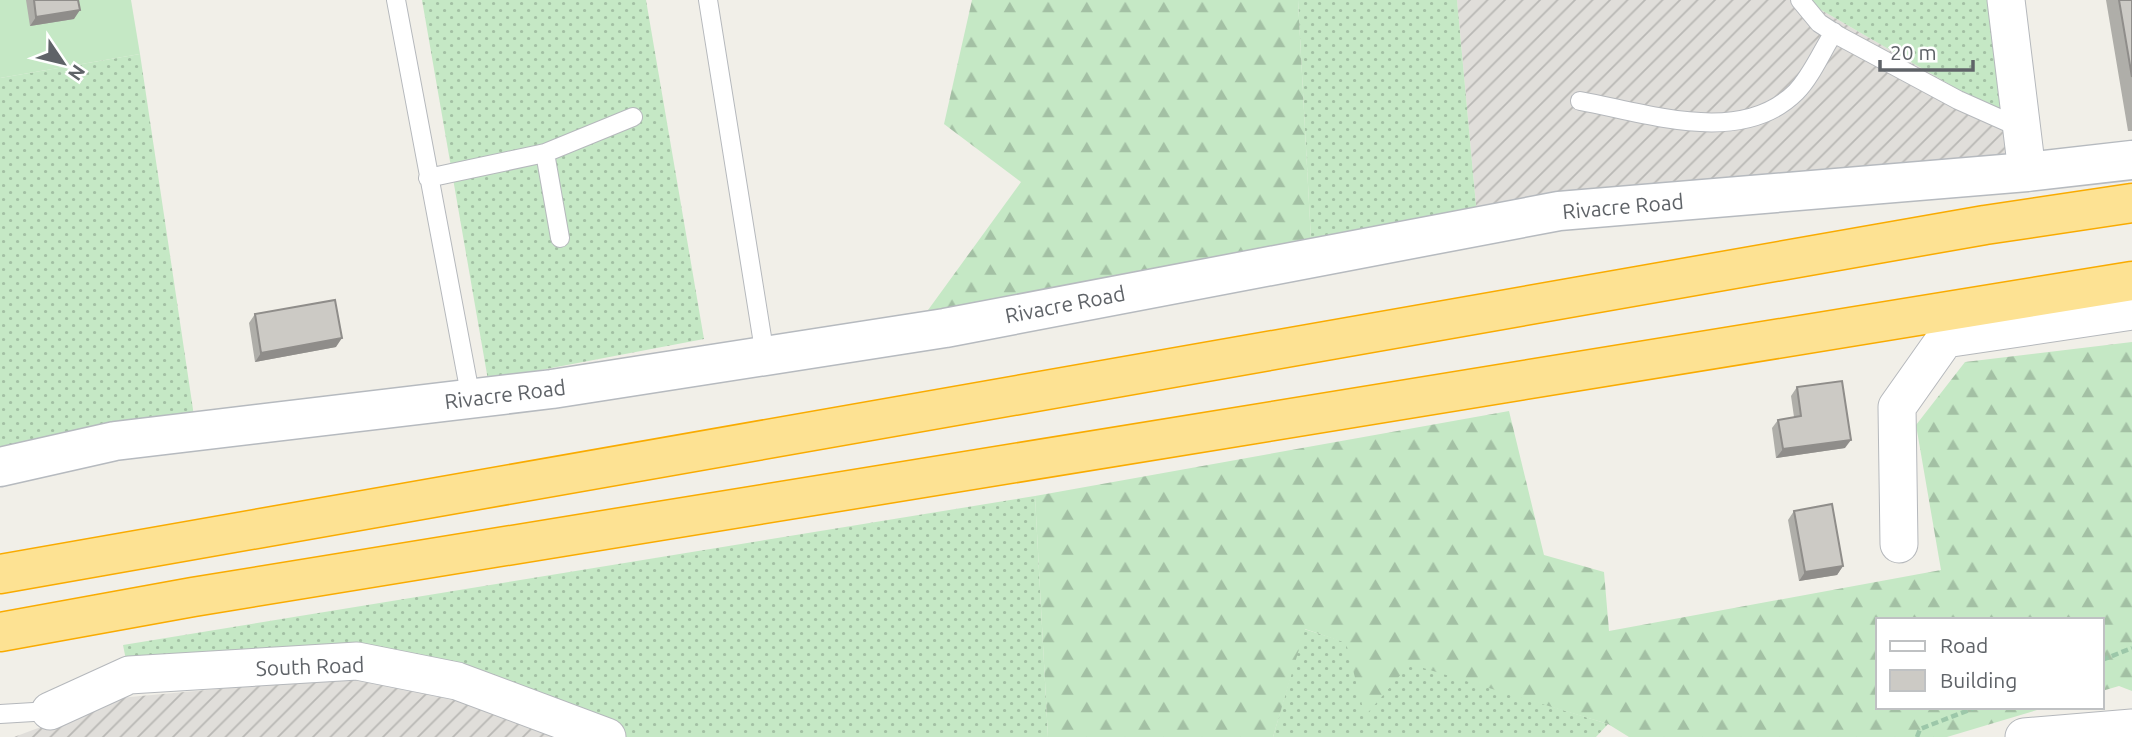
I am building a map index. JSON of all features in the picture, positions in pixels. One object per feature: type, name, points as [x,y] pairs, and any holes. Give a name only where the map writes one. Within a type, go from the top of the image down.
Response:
[{"type":"highway","points":[[0,574],[1985,225],[2132,203]]},
{"type":"highway","points":[[0,632],[221,593],[2132,281]]},
{"type":"main road","name":"Rivacre Road","points":[[0,467],[115,441],[552,389],[945,328],[1559,211],[2027,172],[2132,160]]},
{"type":"street","points":[[2006,0],[2027,172]]},
{"type":"street","points":[[1899,544],[1898,407],[1945,339],[2132,311]]},
{"type":"street","name":"South Road","points":[[50,710],[129,676],[358,661],[457,681],[607,737]]},
{"type":"street","points":[[2024,737],[2132,728]]},
{"type":"lane","points":[[396,0],[471,399]]},
{"type":"lane","points":[[1800,0],[1819,23],[1834,32],[1958,100],[2023,129]]},
{"type":"lane","points":[[713,4],[765,356]]},
{"type":"lane","points":[[1580,101],[1714,124],[1756,119],[1797,92],[1834,32]]},
{"type":"lane","points":[[428,178],[545,153],[633,117]]},
{"type":"lane","points":[[545,153],[560,238]]},
{"type":"lane","points":[[0,714],[50,710]]},
{"type":"path","points":[[2104,659],[2132,648]]},
{"type":"path","points":[[1917,737],[1920,729],[1972,709]]},
{"type":"shaded area","points":[[1457,0],[1804,0],[2009,119],[2010,168],[1478,227]]},
{"type":"shaded area","points":[[358,676],[476,698],[559,737],[14,737],[119,698]]},
{"type":"green space","points":[[0,0],[131,0],[140,54],[0,78]]},
{"type":"green space","points":[[422,0],[646,0],[704,339],[488,380]]},
{"type":"green space","points":[[972,0],[1298,0],[1311,240],[1126,273],[923,317],[1021,182],[944,124]]},
{"type":"green space","points":[[1298,0],[1457,0],[1478,227],[1311,240]]},
{"type":"green space","points":[[1804,0],[1991,0],[2009,119]]},
{"type":"green space","points":[[140,54],[194,416],[0,453],[0,78]]},
{"type":"green space","points":[[2132,342],[2132,691],[2119,686],[2104,690],[2104,618],[1876,618],[1876,709],[2040,709],[1947,737],[1629,737],[1608,724],[1410,664],[1365,716],[1346,643],[1305,629],[1273,737],[1048,737],[1035,496],[1509,411],[1544,555],[1604,572],[1609,631],[1941,570],[1916,425],[1965,362]]},
{"type":"green space","points":[[1035,496],[1048,737],[607,737],[457,681],[129,675],[123,645]]},
{"type":"green space","points":[[1304,629],[1608,724],[1596,737],[1273,737]]},
{"type":"building","points":[[34,0],[78,0],[80,10],[36,17]]},
{"type":"building","points":[[2119,0],[2132,0],[2132,77]]},
{"type":"building","points":[[335,300],[342,338],[261,353],[255,314]]},
{"type":"building","points":[[1842,381],[1851,440],[1783,449],[1778,420],[1801,416],[1797,387]]},
{"type":"building","points":[[1832,504],[1843,566],[1805,572],[1794,511]]}]
